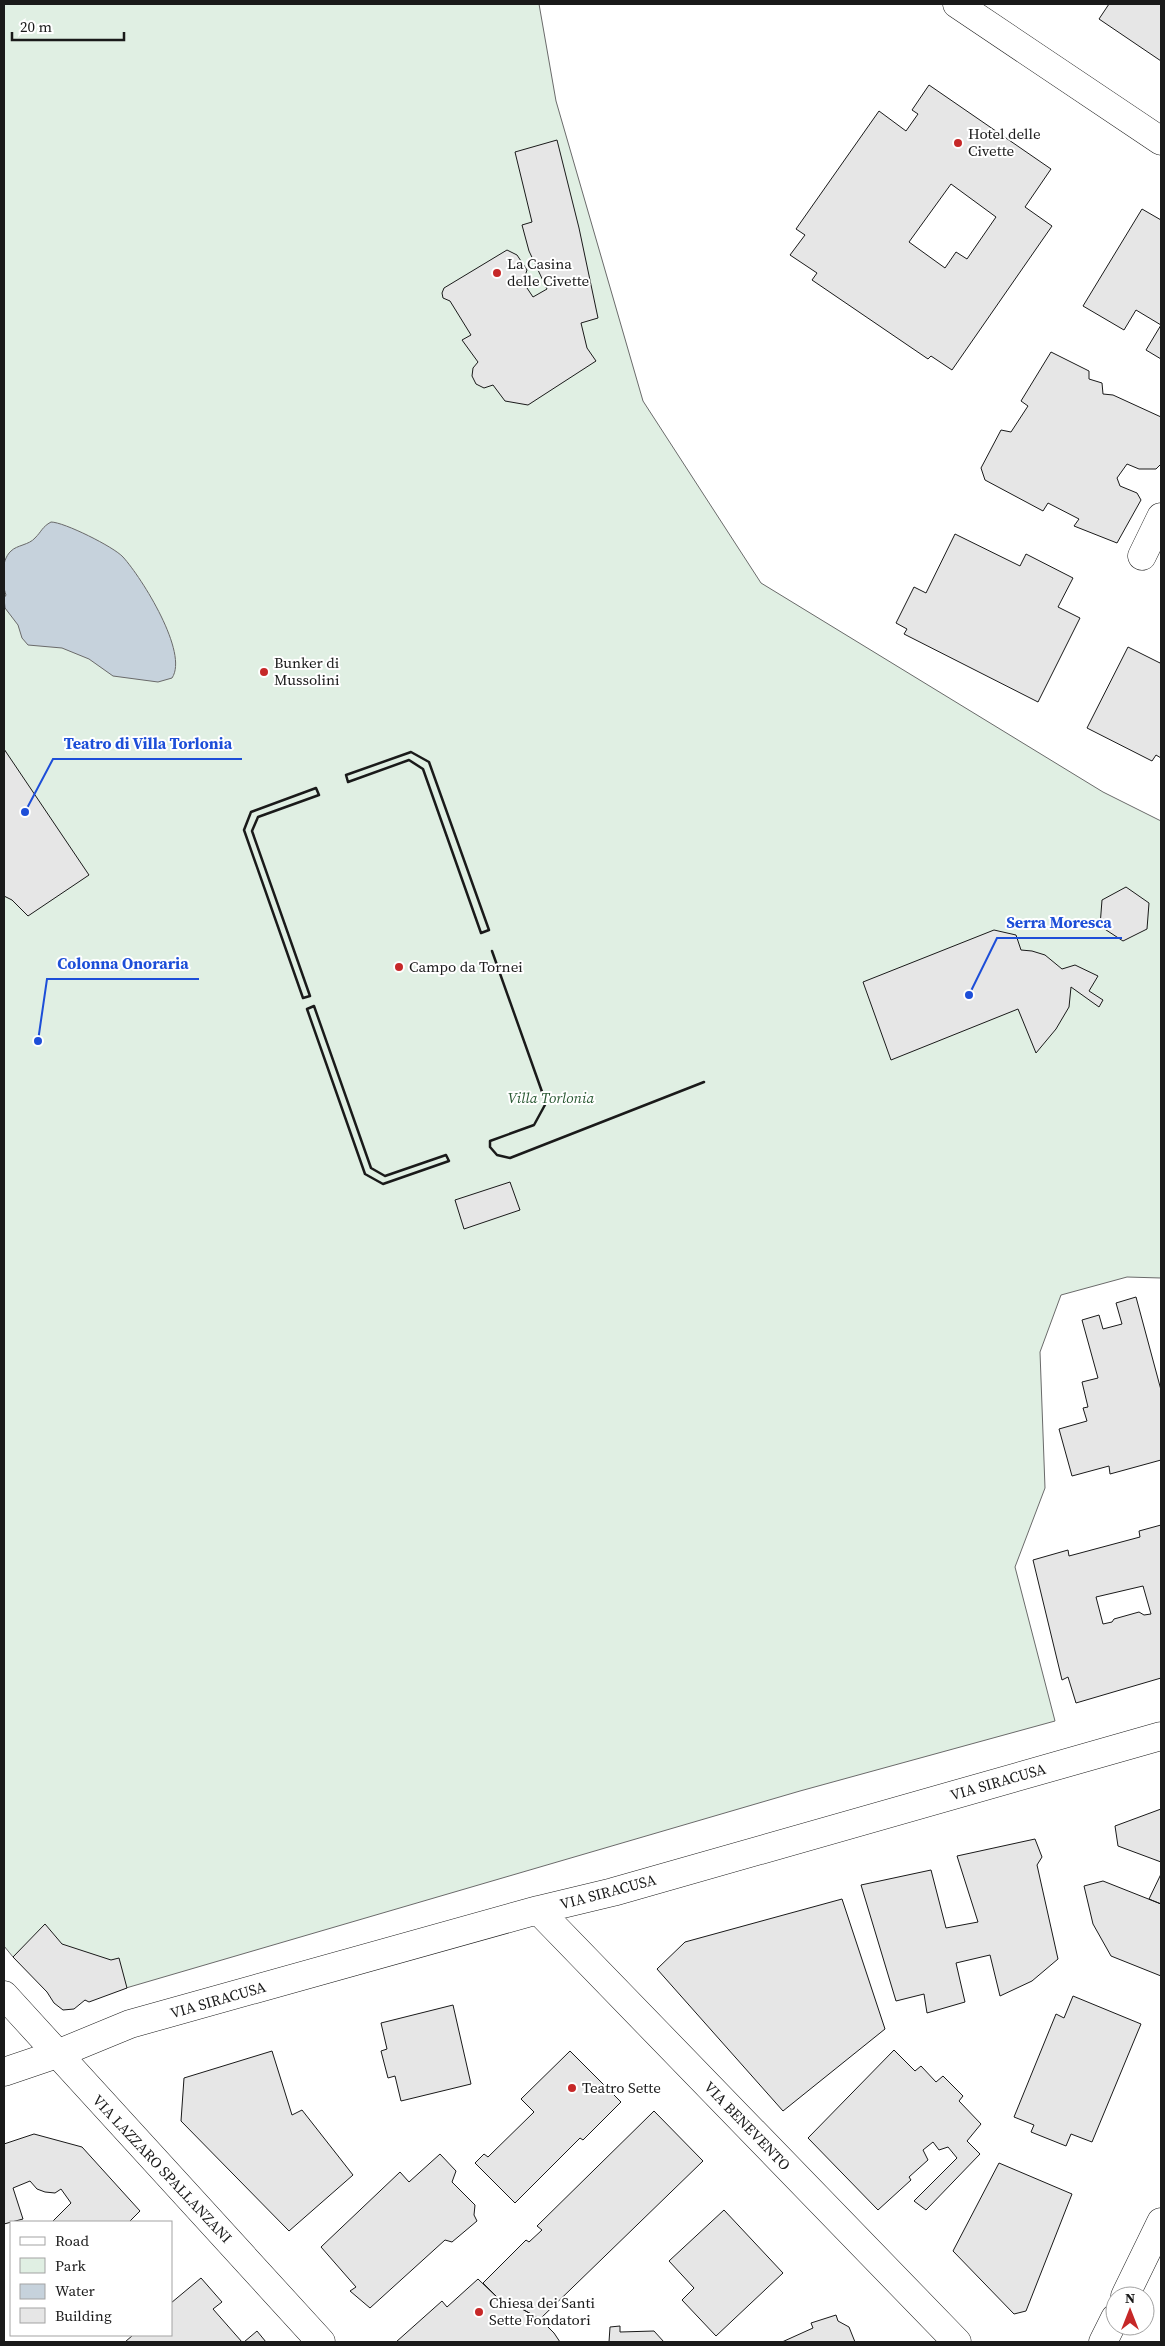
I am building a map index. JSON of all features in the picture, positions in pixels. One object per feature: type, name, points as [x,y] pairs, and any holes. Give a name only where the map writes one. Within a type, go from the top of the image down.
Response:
[{"type":"street","points":[[957,4],[1161,141]]},
{"type":"street","points":[[1142,556],[1161,516]]},
{"type":"street","name":"VIA SIRACUSA","points":[[4,2072],[57,2054],[130,2024],[538,1910],[612,1892],[1161,1736]]},
{"type":"street","name":"VIA BENEVENTO","points":[[538,1910],[957,2342]]},
{"type":"street","name":"VIA LAZZARO SPALLANZANI","points":[[4,1995],[321,2342]]},
{"type":"street","points":[[1130,2286],[1161,2222]]},
{"type":"green space","name":"Villa Torlonia","points":[[4,4],[539,4],[556,101],[643,401],[761,583],[1103,792],[1161,821],[1161,1278],[1127,1277],[1061,1295],[1040,1352],[1045,1488],[1015,1567],[1055,1721],[800,1791],[85,2000],[13,1957],[4,1946]]},
{"type":"water","points":[[51,522],[77,530],[100,542],[123,557],[131,567],[151,598],[169,634],[176,666],[172,678],[158,682],[113,676],[89,659],[62,648],[28,645],[22,638],[18,625],[5,608],[4,598],[6,595],[3,579],[5,561],[11,551],[32,540]]},
{"type":"building","points":[[1109,4],[1161,4],[1161,61],[1099,19]]},
{"type":"building","points":[[929,85],[1051,169],[1025,207],[1052,226],[952,370],[931,356],[928,359],[812,280],[817,273],[790,255],[805,235],[796,229],[879,111],[906,131],[918,114],[912,110]],"holes":[[[951,184],[996,217],[967,259],[956,252],[945,268],[909,242]]]},
{"type":"building","name":"La Casina delle Civette","points":[[557,140],[579,228],[598,318],[581,323],[587,348],[596,361],[528,405],[505,401],[493,385],[484,388],[476,384],[472,376],[473,368],[478,362],[462,340],[471,335],[450,301],[443,298],[442,293],[444,288],[507,250],[517,255],[527,270],[523,282],[533,297],[547,289],[529,251],[522,225],[532,222],[515,152]]},
{"type":"building","points":[[1142,209],[1161,220],[1161,325],[1136,310],[1124,330],[1083,306]]},
{"type":"building","points":[[1161,325],[1161,359],[1146,350]]},
{"type":"building","points":[[1051,352],[1089,371],[1089,379],[1102,383],[1103,394],[1113,395],[1161,417],[1161,464],[1156,469],[1139,469],[1127,464],[1117,478],[1120,486],[1137,493],[1141,500],[1117,543],[1074,526],[1079,519],[1048,503],[1043,511],[985,480],[981,468],[1001,430],[1011,432],[1028,406],[1021,401]]},
{"type":"building","points":[[955,534],[1020,566],[1026,554],[1073,578],[1058,607],[1080,618],[1038,702],[904,634],[907,629],[896,623],[914,587],[926,593]]},
{"type":"building","points":[[1128,647],[1160,663],[1161,660],[1161,758],[1156,755],[1152,761],[1087,728]]},
{"type":"building","points":[[4,749],[89,875],[28,916],[12,900],[4,896]]},
{"type":"building","points":[[1126,887],[1149,903],[1147,929],[1123,941],[1100,926],[1102,900]]},
{"type":"building","points":[[994,930],[1016,935],[1021,950],[1045,955],[1062,969],[1075,965],[1098,976],[1089,991],[1103,1000],[1099,1007],[1071,987],[1069,1007],[1056,1029],[1036,1053],[1018,1009],[891,1060],[863,982]]},
{"type":"building","points":[[510,1182],[520,1210],[464,1229],[455,1200]]},
{"type":"building","points":[[1136,1297],[1161,1390],[1161,1460],[1110,1474],[1109,1466],[1072,1476],[1059,1429],[1087,1421],[1083,1408],[1088,1407],[1082,1382],[1098,1378],[1082,1320],[1099,1315],[1103,1329],[1122,1324],[1116,1303]]},
{"type":"building","points":[[1161,1525],[1161,1678],[1076,1703],[1068,1677],[1062,1680],[1033,1560],[1068,1550],[1069,1556],[1140,1537],[1139,1531]],"holes":[[[1143,1586],[1151,1614],[1144,1615],[1139,1612],[1103,1624],[1096,1597]]]},
{"type":"building","points":[[1161,1809],[1161,1862],[1118,1846],[1115,1826]]},
{"type":"building","points":[[1035,1839],[1042,1857],[1037,1865],[1058,1959],[1032,1981],[1000,1996],[990,1955],[956,1963],[965,2002],[927,2013],[924,1994],[896,2001],[861,1885],[931,1870],[946,1928],[978,1922],[957,1856]]},
{"type":"building","points":[[1161,1874],[1161,1904],[1149,1899]]},
{"type":"building","points":[[1103,1881],[1161,1904],[1161,1976],[1111,1956],[1093,1924],[1084,1886]]},
{"type":"building","points":[[842,1899],[885,2029],[783,2111],[657,1969],[685,1942]]},
{"type":"building","points":[[45,1924],[62,1944],[111,1960],[119,1958],[127,1988],[89,2002],[85,2000],[74,2009],[63,2010],[54,2003],[47,1992],[13,1957]]},
{"type":"building","points":[[1073,1996],[1141,2024],[1092,2142],[1071,2134],[1066,2146],[1031,2132],[1034,2125],[1014,2117],[1056,2014],[1064,2018]]},
{"type":"building","points":[[453,2005],[471,2084],[401,2101],[395,2076],[388,2078],[381,2051],[387,2049],[381,2023]]},
{"type":"building","points":[[894,2050],[915,2071],[921,2066],[936,2082],[943,2076],[963,2096],[959,2101],[981,2124],[967,2141],[980,2154],[926,2210],[914,2201],[957,2158],[948,2147],[939,2150],[933,2142],[923,2150],[928,2160],[909,2177],[911,2180],[878,2210],[808,2138]]},
{"type":"building","points":[[272,2051],[292,2115],[302,2110],[353,2175],[289,2231],[181,2121],[184,2078]]},
{"type":"building","points":[[570,2051],[621,2102],[583,2140],[580,2138],[515,2203],[475,2163],[484,2154],[488,2157],[534,2112],[521,2099]]},
{"type":"building","points":[[654,2111],[703,2161],[540,2319],[515,2305],[503,2303],[483,2283],[526,2240],[529,2242],[542,2230],[537,2226]]},
{"type":"building","points":[[34,2134],[82,2147],[140,2211],[130,2221],[53,2221],[71,2203],[61,2189],[55,2193],[45,2192],[37,2189],[30,2181],[13,2188],[23,2219],[4,2224],[4,2144]]},
{"type":"building","points":[[440,2154],[456,2171],[452,2182],[475,2205],[474,2215],[477,2221],[452,2242],[445,2240],[370,2308],[350,2291],[356,2287],[321,2247],[400,2172],[409,2182]]},
{"type":"building","points":[[999,2163],[1072,2194],[1026,2311],[1014,2314],[953,2251]]},
{"type":"building","points":[[724,2210],[783,2273],[716,2336],[682,2300],[694,2288],[669,2261]]},
{"type":"building","points":[[201,2278],[222,2302],[213,2309],[242,2342],[125,2342],[132,2336],[172,2336],[172,2302]]},
{"type":"building","name":"Chiesa dei Santi Sette Fondatori","points":[[478,2279],[503,2303],[515,2305],[540,2319],[560,2342],[396,2342],[442,2301],[447,2307]]},
{"type":"building","points":[[836,2315],[838,2321],[849,2327],[855,2342],[782,2342],[813,2328],[811,2323]]},
{"type":"building","points":[[620,2326],[620,2332],[654,2331],[664,2342],[609,2342],[610,2327]]},
{"type":"building","points":[[257,2331],[266,2342],[244,2342]]},
{"type":"wall","points":[[411,752],[429,762],[489,930],[481,933],[423,769],[409,760],[348,782],[346,775],[411,752]]},
{"type":"wall","points":[[316,788],[319,795],[258,817],[252,831],[310,996],[303,998],[244,830],[251,812],[316,788]]},
{"type":"wall","points":[[492,951],[546,1103],[534,1125],[490,1141],[490,1147],[497,1155],[510,1158],[704,1082]]},
{"type":"wall","points":[[314,1006],[371,1168],[385,1176],[446,1155],[449,1161],[383,1184],[365,1174],[307,1009],[314,1006]]},
{"type":"place","name":"Hotel delle Civette","points":[[958,143]]},
{"type":"place","name":"La Casina delle Civette","points":[[497,273]]},
{"type":"place","name":"Bunker di Mussolini","points":[[264,672]]},
{"type":"place","name":"Teatro di Villa Torlonia","points":[[25,812]]},
{"type":"place","name":"Campo da Tornei","points":[[399,967]]},
{"type":"place","name":"Serra Moresca","points":[[969,995]]},
{"type":"place","name":"Colonna Onoraria","points":[[38,1041]]},
{"type":"place","name":"Teatro Sette","points":[[572,2088]]},
{"type":"place","name":"Chiesa dei Santi Sette Fondatori","points":[[479,2312]]}]
